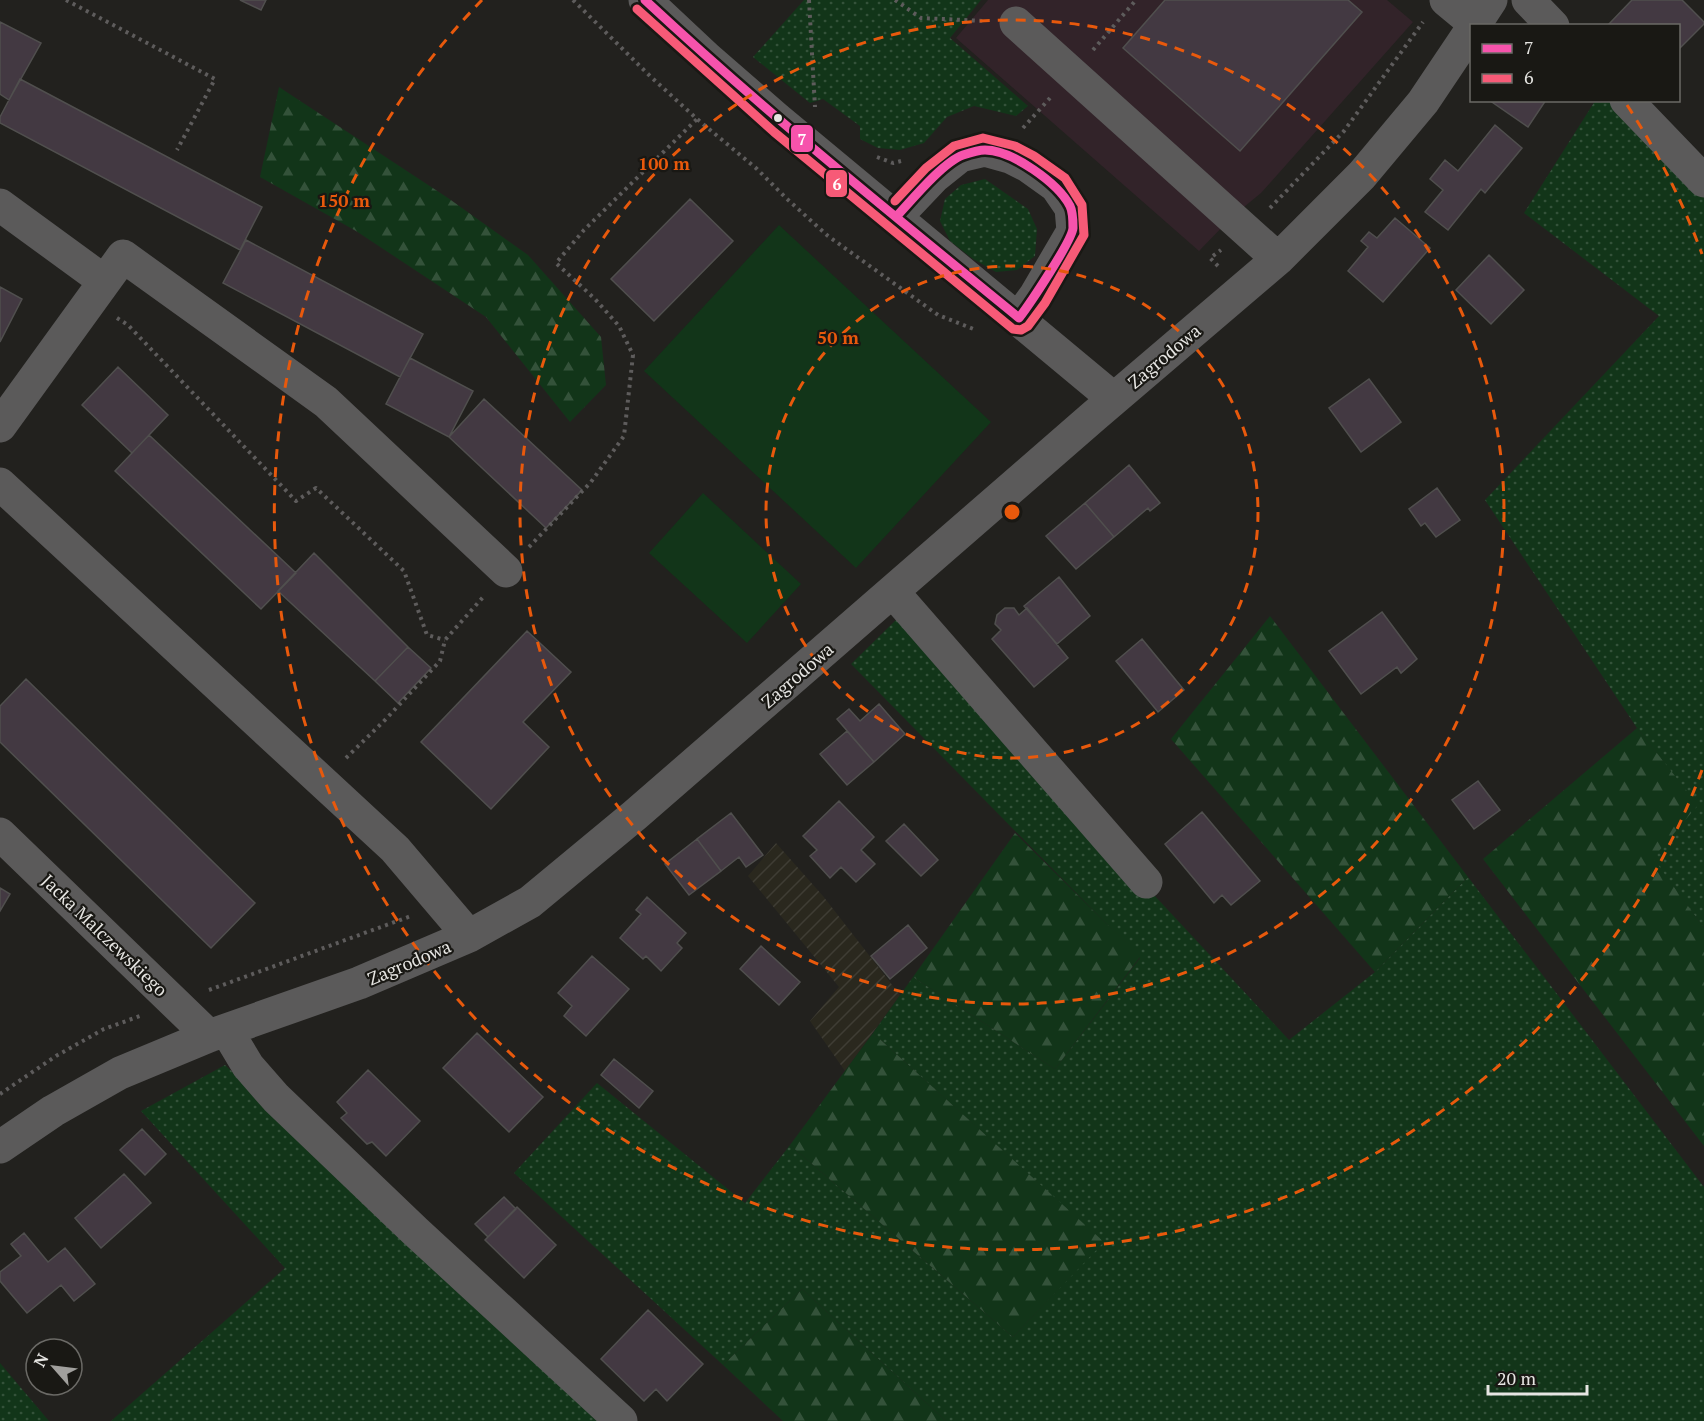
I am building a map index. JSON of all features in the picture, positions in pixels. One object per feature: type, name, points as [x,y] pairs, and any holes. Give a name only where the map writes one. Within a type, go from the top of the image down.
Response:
[{"type":"street","points":[[645,0],[708,59],[1114,399]]},
{"type":"street","points":[[1528,0],[1551,24]]},
{"type":"street","name":"Zagrodowa","points":[[1436,9],[1478,20]]},
{"type":"street","points":[[1016,23],[1278,259]]},
{"type":"street","name":"Zagrodowa","points":[[0,1147],[53,1111],[120,1073],[218,1034],[359,983],[469,936],[530,902],[644,807],[1278,259],[1362,175],[1423,102],[1470,32]]},
{"type":"street","points":[[1628,102],[1704,181]]},
{"type":"street","points":[[896,217],[935,176],[960,156],[985,150],[1010,157],[1028,166],[1056,186],[1071,208],[1073,231],[1035,296],[1019,318]]},
{"type":"street","points":[[0,205],[97,291]]},
{"type":"street","points":[[0,426],[123,256],[326,402],[506,571]]},
{"type":"street","points":[[0,484],[395,849],[469,936]]},
{"type":"street","points":[[893,592],[1146,882]]},
{"type":"street","name":"Jacka Malczewskiego","points":[[0,834],[175,1003],[218,1034],[276,1098],[415,1231],[621,1421]]},
{"type":"path","points":[[66,0],[215,79],[177,150]]},
{"type":"path","points":[[573,0],[697,119],[757,170],[828,236],[938,315],[978,331]]},
{"type":"path","points":[[809,0],[815,116]]},
{"type":"path","points":[[895,0],[921,18],[1016,23]]},
{"type":"path","points":[[1222,271],[1210,258],[1248,231],[1344,131],[1436,9]]},
{"type":"path","points":[[322,781],[385,720],[440,661],[445,640],[506,571],[591,482],[624,436],[633,355],[619,326],[595,299],[556,263],[584,230],[697,119]]},
{"type":"path","points":[[871,154],[893,163],[911,158]]},
{"type":"path","points":[[97,291],[296,501],[316,488],[405,571],[427,635],[445,640]]},
{"type":"path","points":[[0,1094],[56,1056],[104,1029],[418,914],[440,903]]},
{"type":"shaded area","points":[[988,0],[1387,0],[1413,22],[1261,193],[1233,216],[1199,251],[956,38]]},
{"type":"shaded area","points":[[776,843],[823,896],[900,995],[845,1071],[810,1021],[839,987],[748,876]]},
{"type":"green space","points":[[804,0],[981,0],[950,38],[1028,106],[1016,116],[974,106],[947,117],[924,143],[900,150],[878,148],[860,139],[860,126],[823,99],[810,103],[753,57]]},
{"type":"green space","points":[[279,87],[448,198],[528,255],[601,337],[606,385],[570,422],[486,317],[356,231],[260,177]]},
{"type":"green space","points":[[1594,102],[1615,102],[1704,198],[1704,928],[1652,858],[1697,805],[1637,728],[1485,500],[1659,316],[1524,213]]},
{"type":"green space","points":[[985,179],[1028,209],[1037,229],[1035,256],[1017,270],[996,272],[973,259],[950,241],[940,221],[945,199],[961,185]]},
{"type":"green space","points":[[779,225],[991,422],[856,568],[644,371]]},
{"type":"green space","points":[[703,493],[801,584],[747,643],[649,553]]},
{"type":"green space","points":[[1270,616],[1468,877],[1375,972],[1171,739]]},
{"type":"green space","points":[[897,619],[1289,1040],[1375,972],[1468,877],[1704,1187],[1704,1421],[946,1421],[802,1289],[723,1365],[514,1173],[597,1083],[745,1203],[790,1145],[1013,1337],[1103,1242],[873,1033],[913,977],[1055,1069],[1140,958],[851,664]]},
{"type":"green space","points":[[1637,728],[1698,805],[1653,858],[1704,928],[1704,1146],[1483,859]]},
{"type":"green space","points":[[1015,833],[1140,957],[1055,1069],[913,977]]},
{"type":"green space","points":[[873,1033],[1104,1242],[1013,1337],[790,1145]]},
{"type":"green space","points":[[225,1065],[599,1421],[111,1421],[285,1268],[141,1111]]},
{"type":"green space","points":[[802,1289],[946,1421],[783,1421],[723,1365]]},
{"type":"green space","points":[[0,1363],[24,1391],[24,1397],[29,1397],[49,1421],[0,1421]]},
{"type":"building","points":[[240,0],[266,0],[261,10]]},
{"type":"building","points":[[1165,0],[1348,0],[1362,12],[1240,151],[1123,48]]},
{"type":"building","points":[[1632,0],[1682,0],[1704,22],[1680,48],[1680,24],[1609,24]]},
{"type":"building","points":[[0,22],[41,43],[9,100],[0,94]]},
{"type":"building","points":[[20,79],[262,207],[240,250],[0,123],[0,117]]},
{"type":"building","points":[[1492,102],[1545,102],[1528,127]]},
{"type":"building","points":[[1495,125],[1522,148],[1485,193],[1481,189],[1448,230],[1425,212],[1443,190],[1430,179],[1445,160],[1458,171]]},
{"type":"building","points":[[690,199],[733,241],[654,321],[611,279]]},
{"type":"building","points":[[1395,218],[1430,248],[1383,302],[1348,271],[1368,247],[1361,241],[1369,232],[1377,238]]},
{"type":"building","points":[[246,240],[423,334],[400,377],[223,283]]},
{"type":"building","points":[[1489,255],[1524,290],[1491,324],[1456,290]]},
{"type":"building","points":[[0,287],[22,299],[0,342]]},
{"type":"building","points":[[410,358],[473,391],[449,437],[386,404]]},
{"type":"building","points":[[118,367],[168,415],[132,453],[82,405]]},
{"type":"building","points":[[1369,379],[1401,422],[1361,452],[1329,408]]},
{"type":"building","points":[[484,399],[582,490],[546,528],[449,437]]},
{"type":"building","points":[[149,435],[296,573],[261,609],[115,471]]},
{"type":"building","points":[[1129,465],[1160,503],[1150,511],[1148,508],[1114,537],[1085,503]]},
{"type":"building","points":[[1437,488],[1460,520],[1436,537],[1425,523],[1421,526],[1409,509]]},
{"type":"building","points":[[1085,503],[1114,537],[1076,569],[1046,536]]},
{"type":"building","points":[[314,553],[408,647],[375,681],[278,591]]},
{"type":"building","points":[[1059,577],[1090,616],[1057,644],[1024,606]]},
{"type":"building","points":[[1005,608],[1014,608],[1019,615],[1027,608],[1068,658],[1034,687],[992,639],[1001,630],[995,624],[997,615]]},
{"type":"building","points":[[1382,612],[1417,659],[1401,673],[1397,667],[1361,694],[1329,651]]},
{"type":"building","points":[[527,631],[571,672],[523,722],[549,747],[491,809],[421,742]]},
{"type":"building","points":[[1142,639],[1184,690],[1158,712],[1116,661]]},
{"type":"building","points":[[408,647],[431,668],[398,703],[375,681]]},
{"type":"building","points":[[26,679],[255,903],[211,948],[0,742],[0,706]]},
{"type":"building","points":[[879,704],[905,734],[874,762],[837,719],[849,709],[860,721]]},
{"type":"building","points":[[847,731],[874,762],[847,785],[820,754]]},
{"type":"building","points":[[1478,781],[1500,810],[1474,829],[1452,800]]},
{"type":"building","points":[[839,801],[874,837],[861,850],[875,864],[856,882],[841,867],[830,878],[810,856],[817,850],[803,836]]},
{"type":"building","points":[[1202,812],[1260,881],[1231,905],[1222,895],[1214,903],[1165,844]]},
{"type":"building","points":[[731,813],[763,855],[746,867],[739,857],[721,871],[697,839]]},
{"type":"building","points":[[904,824],[938,860],[921,876],[886,841]]},
{"type":"building","points":[[697,839],[721,871],[689,895],[665,864]]},
{"type":"building","points":[[0,888],[10,894],[0,911]]},
{"type":"building","points":[[647,897],[686,933],[677,943],[682,948],[661,971],[646,956],[643,959],[620,938],[641,914],[636,910]]},
{"type":"building","points":[[908,925],[927,948],[890,979],[871,956]]},
{"type":"building","points":[[761,946],[800,982],[779,1005],[740,969]]},
{"type":"building","points":[[592,956],[629,989],[586,1036],[564,1016],[572,1006],[558,993]]},
{"type":"building","points":[[477,1033],[543,1097],[509,1132],[443,1068]]},
{"type":"building","points":[[614,1059],[653,1091],[639,1108],[601,1075]]},
{"type":"building","points":[[368,1070],[420,1121],[386,1156],[372,1142],[367,1144],[341,1118],[347,1113],[337,1102]]},
{"type":"building","points":[[142,1129],[166,1154],[145,1175],[120,1150]]},
{"type":"building","points":[[124,1174],[151,1203],[101,1248],[75,1218]]},
{"type":"building","points":[[504,1197],[516,1209],[488,1237],[475,1224]]},
{"type":"building","points":[[517,1207],[556,1245],[524,1278],[485,1240]]},
{"type":"building","points":[[24,1233],[48,1262],[65,1248],[95,1284],[74,1301],[61,1285],[27,1313],[0,1281],[0,1272],[21,1256],[11,1244]]},
{"type":"building","points":[[648,1310],[703,1364],[667,1401],[656,1389],[644,1401],[601,1359]]},
{"type":"transit line","name":"7","points":[[645,0],[783,122],[876,201],[1019,318],[1058,259],[1073,228],[1070,206],[1045,178],[1021,162],[996,151],[985,150],[963,155],[946,165],[896,217]]},
{"type":"transit line","name":"6","points":[[637,9],[774,132],[1013,329],[1021,330],[1028,326],[1045,303],[1084,235],[1082,205],[1065,178],[1034,156],[1015,146],[983,138],[954,146],[926,168],[895,201]]}]
